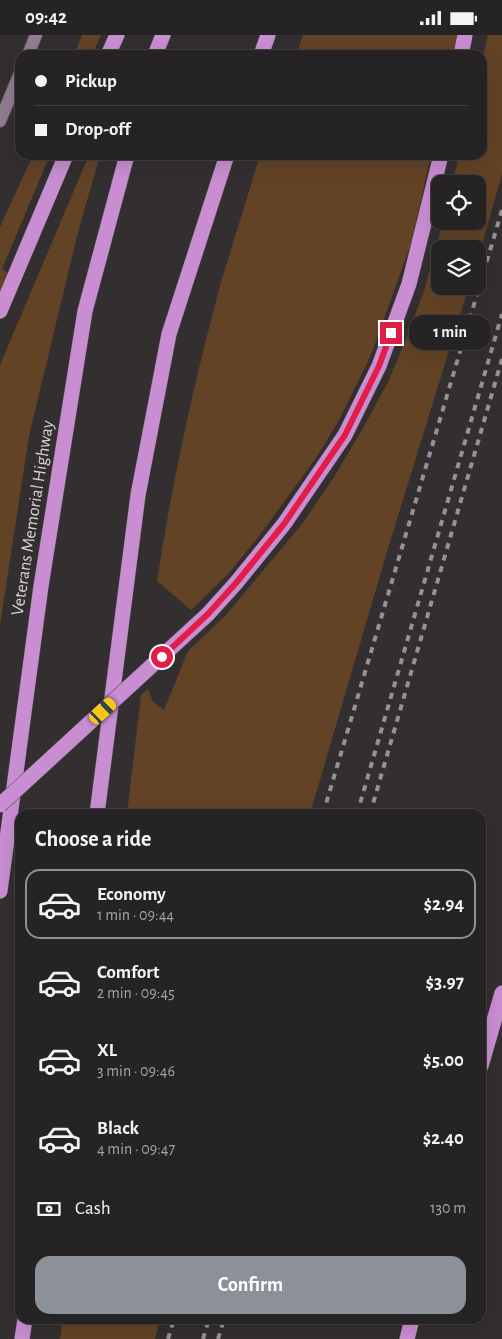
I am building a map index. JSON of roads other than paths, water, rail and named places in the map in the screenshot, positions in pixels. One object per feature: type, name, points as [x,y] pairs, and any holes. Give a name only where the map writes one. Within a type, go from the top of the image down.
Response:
[{"type":"highway","points":[[110,50],[117,35]]},
{"type":"highway","points":[[157,50],[163,35]]},
{"type":"highway","points":[[263,50],[268,35]]},
{"type":"highway","points":[[462,50],[466,35]]},
{"type":"highway","points":[[0,311],[64,160]]},
{"type":"highway","name":"Veterans Memorial Highway","points":[[0,891],[41,586],[84,311],[126,160]]},
{"type":"highway","points":[[98,809],[138,495],[168,343],[225,160]]},
{"type":"highway","points":[[0,805],[208,614],[284,524],[345,435],[379,366],[409,284],[440,160]]},
{"type":"highway","points":[[486,1049],[502,993]]},
{"type":"highway","points":[[22,1339],[25,1324]]},
{"type":"highway","points":[[407,1339],[411,1324]]},
{"type":"street","points":[[30,50],[36,35]]},
{"type":"street","points":[[0,121],[15,85]]},
{"type":"railway","points":[[324,809],[502,210]]},
{"type":"railway","points":[[358,809],[502,314]]},
{"type":"railway","points":[[371,809],[502,359]]},
{"type":"railway","points":[[168,1339],[172,1324]]},
{"type":"railway","points":[[203,1339],[208,1324]]},
{"type":"railway","points":[[218,1339],[222,1324]]}]
